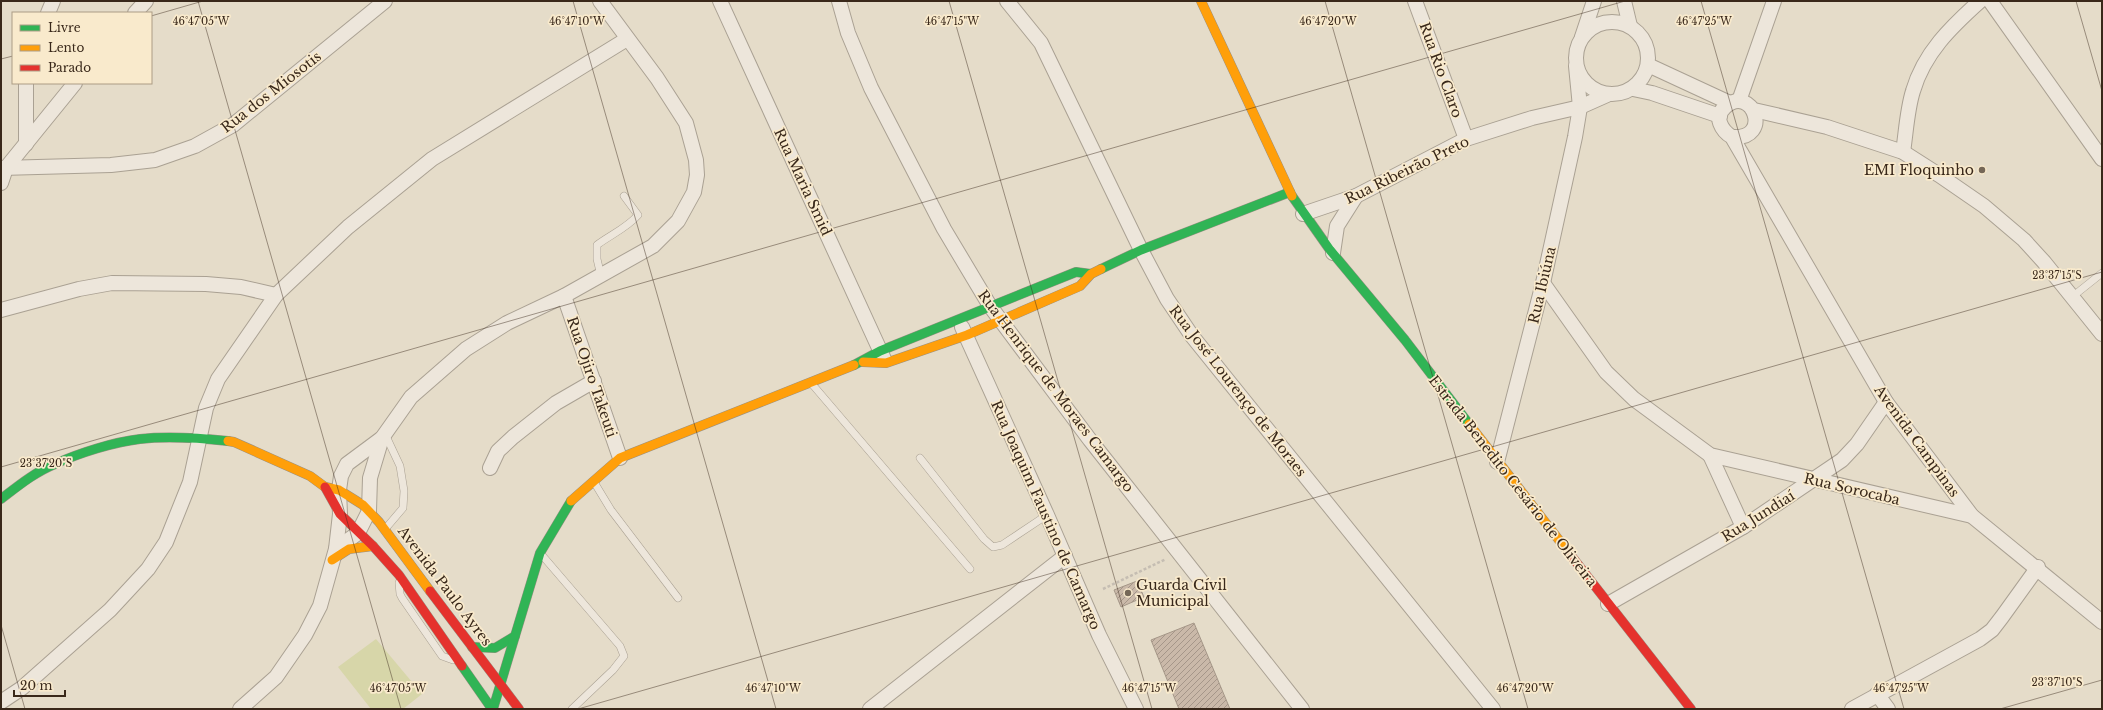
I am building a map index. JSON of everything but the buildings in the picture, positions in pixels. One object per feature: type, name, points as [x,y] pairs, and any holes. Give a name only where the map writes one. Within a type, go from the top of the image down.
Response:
[{"type":"main road","name":"Estrada Benedito Cesário de Oliveira","points":[[1201,1],[1290,192],[1303,214],[1333,253],[1380,308],[1497,462],[1691,709]]},
{"type":"main road","points":[[493,709],[532,575],[540,553],[572,500],[620,458],[863,362],[967,335],[1080,286],[1091,274],[1141,250],[1290,192]]},
{"type":"main road","points":[[863,362],[883,357],[958,320],[1076,272],[1091,274]]},
{"type":"main road","name":"Avenida Paulo Ayres","points":[[1,499],[54,464],[101,448],[140,439],[199,438],[234,442],[310,476],[368,511],[385,530],[519,709]]},
{"type":"main road","points":[[340,514],[373,546],[399,575],[493,709]]},
{"type":"main road","points":[[334,554],[349,549],[373,546]]},
{"type":"main road","points":[[472,646],[500,648],[515,636]]},
{"type":"street","points":[[48,12],[53,1]]},
{"type":"street","points":[[136,12],[146,1]]},
{"type":"street","name":"Rua dos Miosotis","points":[[3,168],[111,166],[154,160],[195,146],[233,125],[385,1]]},
{"type":"street","points":[[334,554],[358,533],[368,511],[370,478],[384,436],[411,397],[466,349],[507,323],[564,296],[653,246],[678,221],[694,192],[697,175],[696,160],[686,123],[658,78],[600,1]]},
{"type":"street","name":"Rua Maria Smid","points":[[720,1],[883,357]]},
{"type":"street","name":"Rua Henrique de Moraes Camargo","points":[[839,1],[848,33],[871,88],[944,229],[990,306],[1090,440],[1302,709]]},
{"type":"street","name":"Rua José Lourenço de Moraes","points":[[1007,1],[1041,43],[1141,250],[1167,299],[1192,336],[1493,709]]},
{"type":"street","name":"Rua Rio Claro","points":[[1415,1],[1466,139]]},
{"type":"street","points":[[1594,1],[1576,51],[1576,66],[1582,80],[1593,90],[1607,95]]},
{"type":"street","points":[[1624,1],[1630,26]]},
{"type":"street","points":[[1633,89],[1652,93],[1720,116],[1723,108],[1735,102],[1774,1]]},
{"type":"street","points":[[1903,152],[1912,92],[1927,57],[1951,27],[1980,1]]},
{"type":"street","points":[[1990,1],[2102,159]]},
{"type":"street","points":[[1580,107],[1607,95],[1620,94],[1633,89],[1643,78],[1648,65],[1648,50],[1642,36],[1630,26],[1617,22],[1604,23],[1592,28],[1582,37]]},
{"type":"street","points":[[1,702],[22,688],[95,624],[148,570],[166,542],[178,516],[190,482],[206,408],[218,379],[276,295],[348,227],[432,158],[628,38]]},
{"type":"street","points":[[1648,65],[1735,102],[1748,104],[1754,110],[1827,127],[1903,152],[1984,206],[2024,240],[2044,262],[2102,334]]},
{"type":"street","name":"Rua Ibiúna","points":[[1497,462],[1543,283],[1580,107],[1576,66]]},
{"type":"street","points":[[26,84],[26,144]]},
{"type":"street","points":[[1,183],[3,168],[26,144],[74,84]]},
{"type":"street","name":"Rua Ribeirão Preto","points":[[1303,214],[1356,196],[1466,139],[1532,118],[1580,107]]},
{"type":"street","points":[[1732,137],[1741,138],[1751,131],[1756,119],[1754,110]]},
{"type":"street","name":"Avenida Campinas","points":[[1720,116],[1720,125],[1724,132],[1732,137],[1886,402],[1972,516],[2038,568],[2102,622]]},
{"type":"street","points":[[1333,253],[1337,226],[1356,196]]},
{"type":"street","name":"Rua Sorocaba","points":[[1543,283],[1606,372],[1634,399],[1710,455],[1972,516]]},
{"type":"street","points":[[1,310],[79,289],[112,284],[206,284],[241,287],[276,295]]},
{"type":"street","name":"Rua Ojiro Takeuti","points":[[564,296],[620,458]]},
{"type":"street","name":"Rua Joaquim Faustino de Camargo","points":[[958,320],[967,335],[1099,635],[1136,709]]},
{"type":"street","points":[[490,468],[498,451],[513,437],[556,403],[594,381]]},
{"type":"street","name":"Rua Jundiaí","points":[[1608,604],[1743,527],[1842,460],[1857,444],[1886,402]]},
{"type":"street","points":[[240,709],[276,677],[305,635],[320,606],[334,554],[340,514],[332,489],[348,464],[384,436]]},
{"type":"street","name":"Rua Sorocaba","points":[[1710,455],[1743,527]]},
{"type":"street","points":[[870,709],[1065,556]]},
{"type":"street","points":[[1852,709],[1980,639],[1992,630],[2038,568]]},
{"type":"street","points":[[1877,694],[1888,709]]},
{"type":"lane","points":[[601,276],[597,259],[597,245],[631,223],[638,216],[624,196]]},
{"type":"lane","points":[[2072,297],[2102,273]]},
{"type":"lane","points":[[811,382],[970,569]]},
{"type":"lane","points":[[384,436],[400,466],[404,491],[403,508],[385,530]]},
{"type":"lane","points":[[920,458],[984,539],[993,547],[1002,545],[1047,515]]},
{"type":"lane","points":[[594,481],[610,510],[678,598]]},
{"type":"lane","points":[[540,553],[620,646],[624,656],[613,670],[572,709]]},
{"type":"path","points":[[1103,589],[1152,565]]},
{"type":"green space","points":[[376,639],[422,694],[403,709],[371,709],[338,667]]},
{"type":"traffic: fast","points":[[1101,269],[1141,250],[1290,192]]},
{"type":"traffic: fast","points":[[1292,196],[1330,250],[1405,340],[1469,424]]},
{"type":"traffic: fast","points":[[854,365],[880,351],[1076,272],[1091,274]]},
{"type":"traffic: fast","points":[[1,499],[48,467],[108,445],[130,440],[162,438],[195,438],[228,441]]},
{"type":"traffic: fast","points":[[493,709],[540,553],[571,501]]},
{"type":"traffic: fast","points":[[472,647],[495,648],[515,636]]},
{"type":"traffic: fast","points":[[462,666],[492,709]]},
{"type":"traffic: slow","points":[[1201,1],[1292,196]]},
{"type":"traffic: slow","points":[[863,362],[886,363],[967,335],[1080,286],[1091,274],[1101,269]]},
{"type":"traffic: slow","points":[[571,501],[620,458],[854,365]]},
{"type":"traffic: slow","points":[[1469,424],[1569,553]]},
{"type":"traffic: slow","points":[[228,441],[234,442],[310,476],[325,487],[339,490],[363,505],[379,522],[430,591]]},
{"type":"traffic: slow","points":[[332,560],[349,549],[373,546]]},
{"type":"traffic: jam","points":[[325,487],[340,514],[373,546],[399,575],[462,666]]},
{"type":"traffic: jam","points":[[1569,553],[1691,709]]},
{"type":"traffic: jam","points":[[430,591],[519,709]]},
{"type":"place","name":"EMI Floquinho","points":[[1982,170]]},
{"type":"place","name":"Guarda Cívil Municipal","points":[[1128,593]]}]
